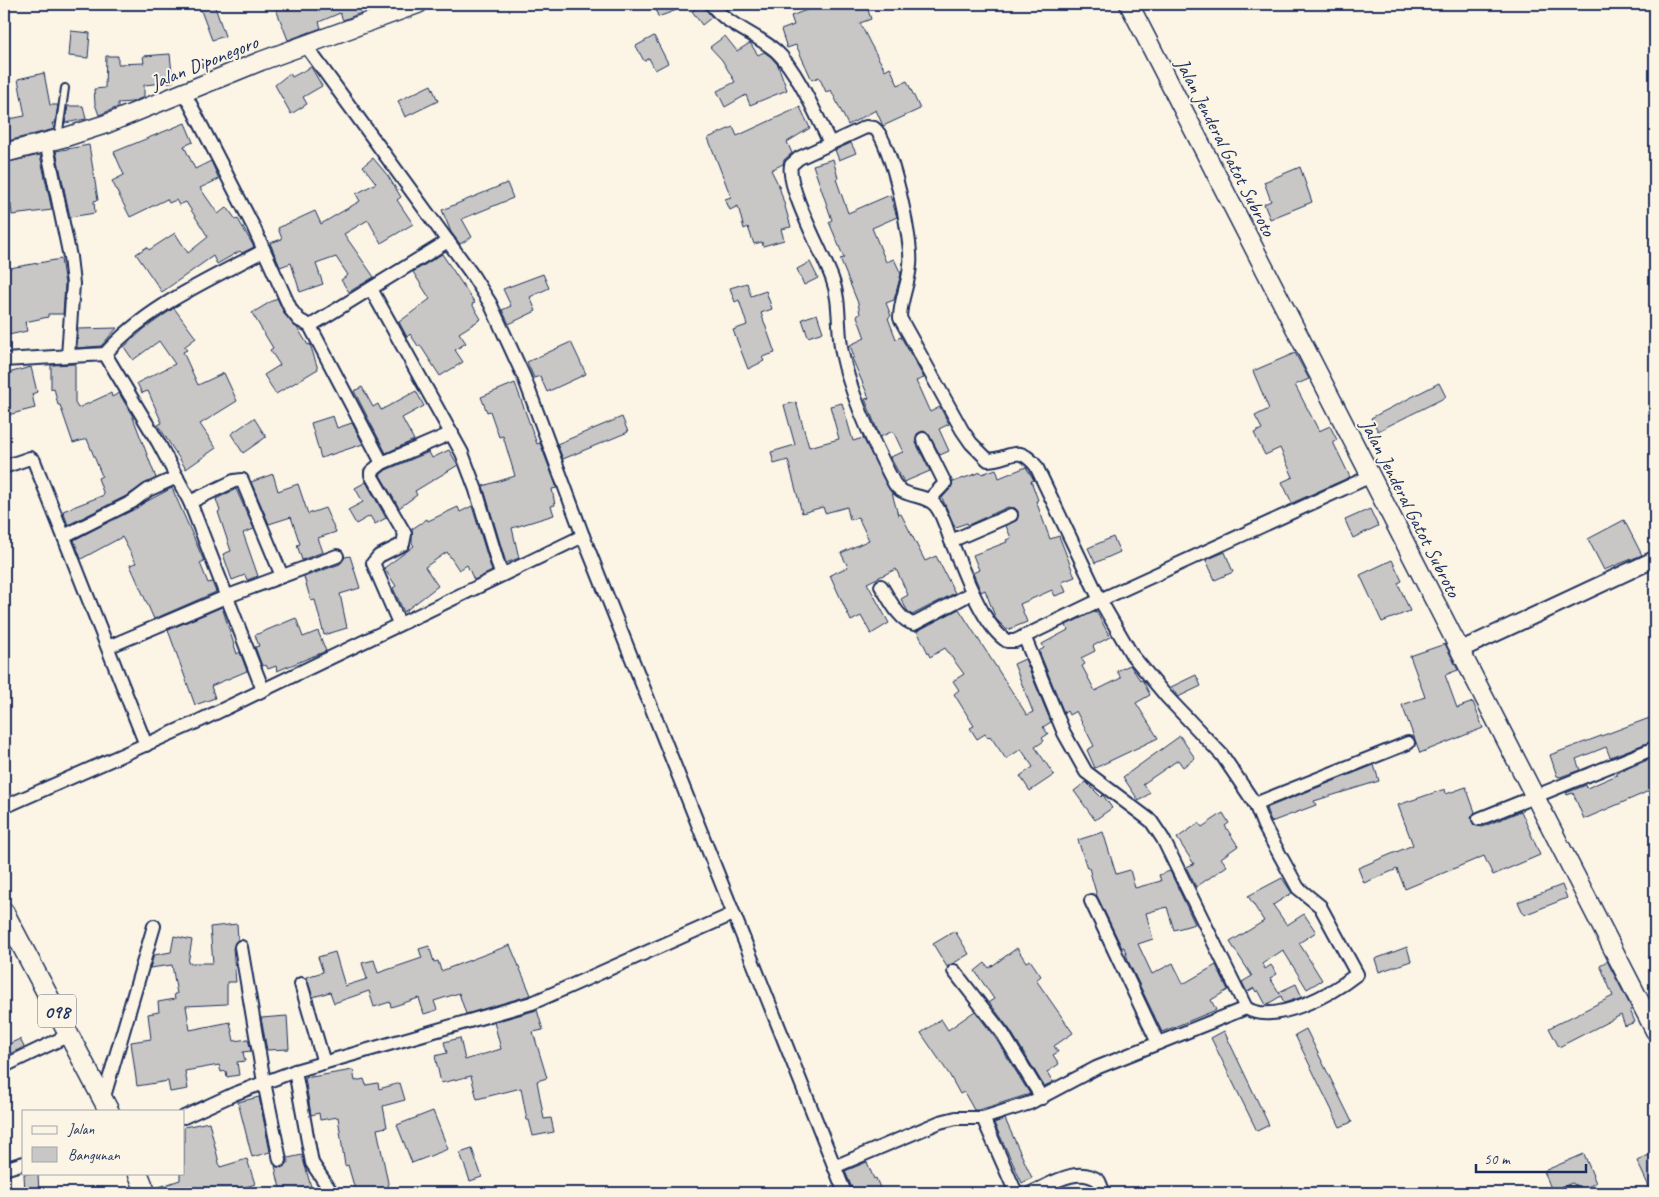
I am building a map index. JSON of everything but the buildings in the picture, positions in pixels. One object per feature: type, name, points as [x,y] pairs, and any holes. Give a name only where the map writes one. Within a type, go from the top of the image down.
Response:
[{"type":"main road","name":"Jalan Diponegoro","points":[[4,153],[52,141],[106,124],[261,61],[418,4]]},
{"type":"main road","name":"Jalan Jenderal Gatot Subroto","points":[[1129,4],[1655,1031]]},
{"type":"main road","name":"098","points":[[4,912],[106,1105]]},
{"type":"main road","points":[[138,1174],[146,1193]]},
{"type":"street","points":[[711,4],[728,21],[750,32],[779,54],[808,101],[830,143]]},
{"type":"street","points":[[306,46],[448,241],[490,303],[506,335],[583,536],[844,1193]]},
{"type":"street","points":[[184,92],[253,226],[295,315],[310,326],[382,463]]},
{"type":"street","points":[[1024,636],[1064,733],[1086,772],[1151,821],[1163,838],[1246,1008],[1262,1015],[1276,1014],[1330,992],[1357,974],[1320,906],[1298,888],[1264,826],[1255,804],[1222,755],[1166,696],[1132,655],[1100,600],[1036,466],[1024,455],[1017,453],[988,460],[974,447],[962,430],[900,318],[900,307],[910,264],[910,248],[898,185],[882,136],[877,129],[870,126],[830,143],[794,161],[791,167],[791,175],[802,209],[838,299],[842,354],[871,435],[895,486],[905,493],[929,500],[936,506],[972,593],[1004,639],[1015,641],[1024,636],[1100,600],[1371,476]]},
{"type":"street","points":[[52,141],[73,284],[68,356]]},
{"type":"street","points":[[310,326],[448,241]]},
{"type":"street","points":[[4,360],[105,354],[122,335],[143,320],[263,250]]},
{"type":"street","points":[[371,289],[452,433],[470,471],[501,574]]},
{"type":"street","points":[[105,354],[190,502],[263,690]]},
{"type":"street","points":[[399,623],[373,563],[379,556],[403,544],[405,534],[370,476],[371,472],[382,463],[452,433]]},
{"type":"street","points":[[923,439],[945,483],[929,500]]},
{"type":"street","points":[[4,466],[24,458],[30,458],[34,461],[146,745]]},
{"type":"street","points":[[64,536],[132,502],[148,490],[177,477]]},
{"type":"street","points":[[190,502],[234,481],[242,480],[282,576]]},
{"type":"street","points":[[951,541],[1011,515]]},
{"type":"street","points":[[4,807],[146,745],[583,536]]},
{"type":"street","points":[[108,648],[228,596],[337,556]]},
{"type":"street","points":[[1460,650],[1655,559]]},
{"type":"street","points":[[881,586],[903,617],[914,624],[972,593]]},
{"type":"street","points":[[1255,804],[1408,743]]},
{"type":"street","points":[[1479,819],[1534,795],[1655,748]]},
{"type":"street","points":[[1092,901],[1158,1044]]},
{"type":"street","points":[[185,1117],[264,1082],[295,1071],[536,1001],[733,914]]},
{"type":"street","points":[[106,1105],[154,926]]},
{"type":"street","points":[[242,947],[264,1082],[280,1160]]},
{"type":"street","points":[[954,971],[1003,1034],[1042,1098]]},
{"type":"street","points":[[301,984],[324,1063]]},
{"type":"street","points":[[834,1167],[940,1122],[956,1118],[983,1118],[1042,1098],[1096,1068],[1246,1008]]},
{"type":"street","points":[[4,1066],[69,1035]]},
{"type":"street","points":[[295,1071],[312,1163],[332,1193]]},
{"type":"street","points":[[983,1118],[1016,1193]]},
{"type":"street","points":[[4,1169],[22,1163]]},
{"type":"street","points":[[1031,1193],[1066,1177],[1083,1174],[1099,1181],[1104,1193]]},
{"type":"street","points":[[1565,1193],[1576,1193]]},
{"type":"lane","points":[[52,141],[64,88]]}]
